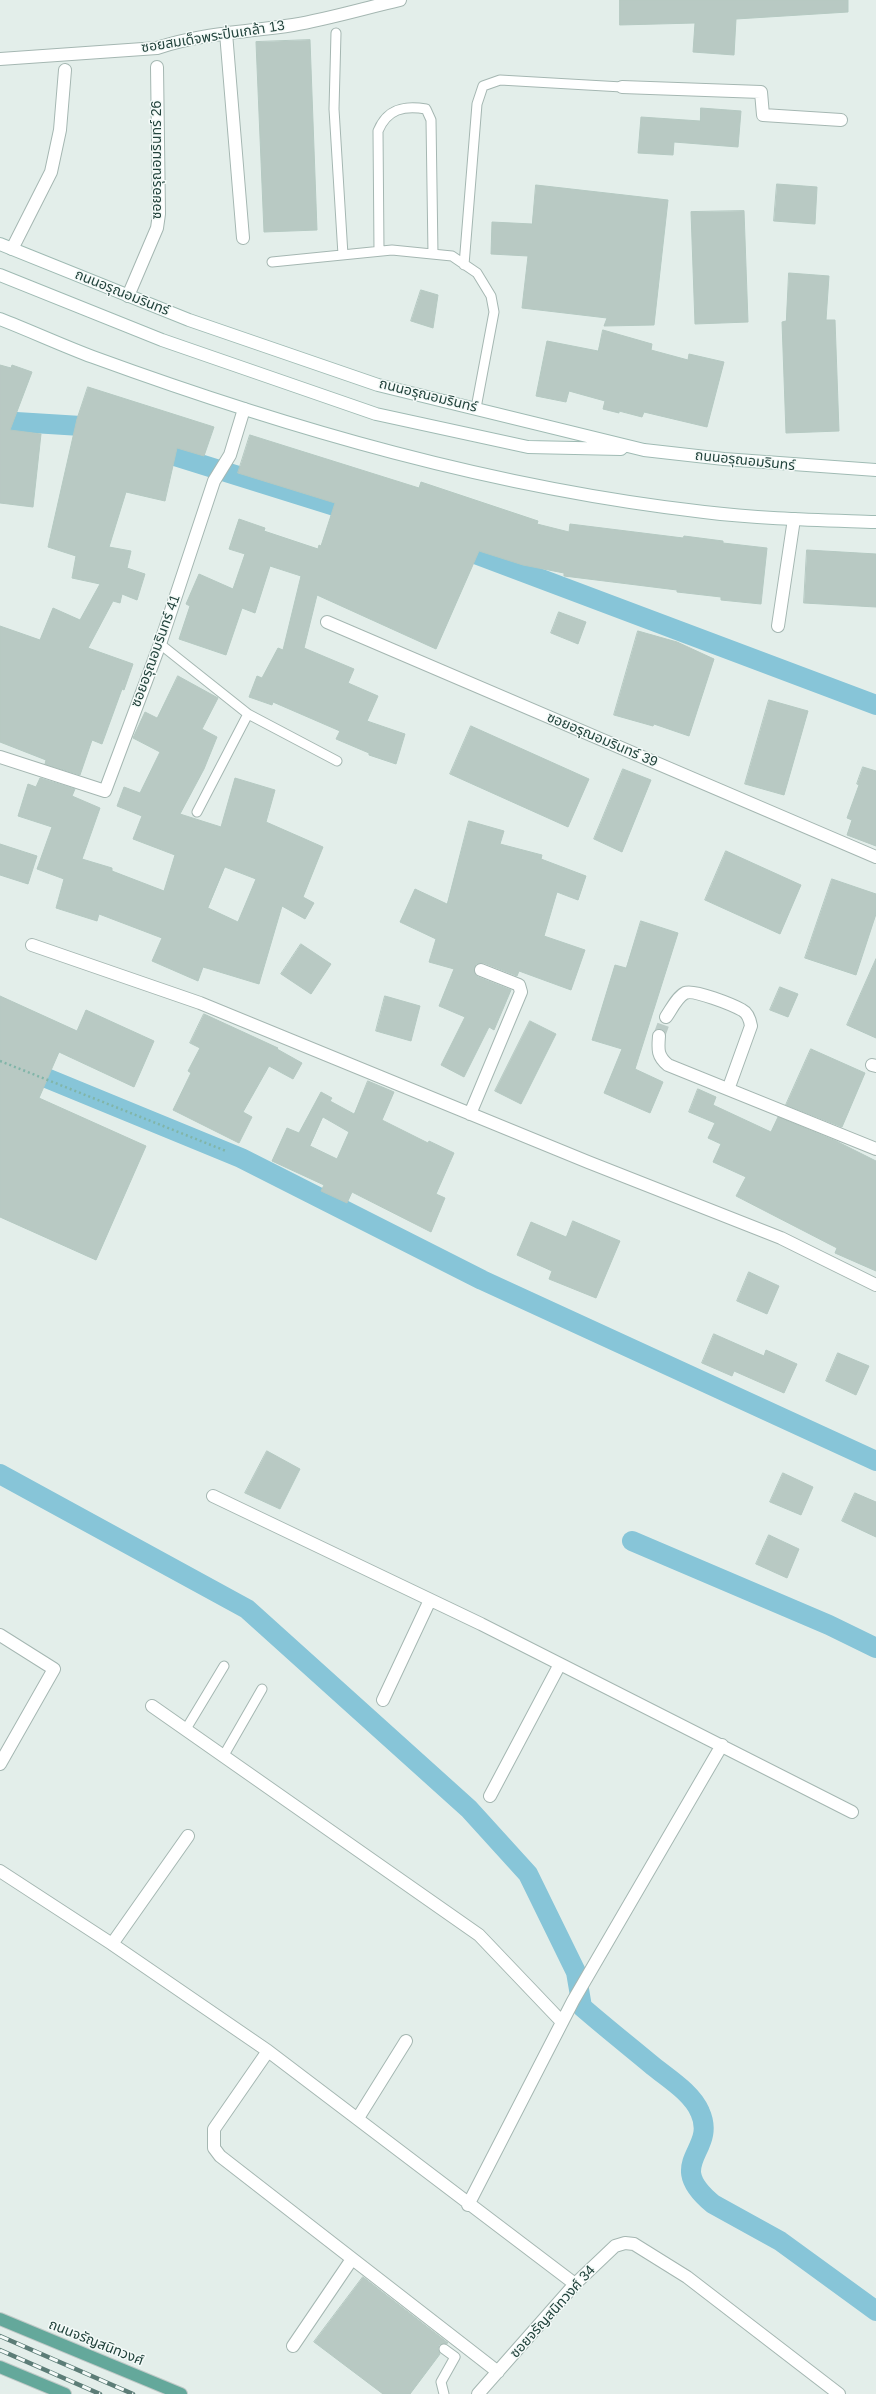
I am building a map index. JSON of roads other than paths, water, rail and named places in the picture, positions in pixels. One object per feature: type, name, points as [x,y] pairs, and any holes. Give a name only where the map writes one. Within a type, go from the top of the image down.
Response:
[{"type":"main road","name":"ถนนจรัญสนิทวงศ์","points":[[0,2319],[181,2394]]},
{"type":"main road","points":[[0,2367],[65,2394]]},
{"type":"street","name":"ซอยสมเด็จพระปิ่นเกล้า 13","points":[[0,59],[157,48],[172,43],[226,33],[294,25],[400,0]]},
{"type":"street","points":[[226,33],[243,238]]},
{"type":"street","name":"ซอยอรุณอมรินทร์ 26","points":[[128,296],[157,228],[158,221],[157,67]]},
{"type":"street","points":[[12,249],[51,172],[60,130],[65,70]]},
{"type":"street","points":[[622,87],[761,92],[763,115],[842,120]]},
{"type":"street","name":"ถนนอรุณอมรินทร์","points":[[0,244],[189,320],[378,384],[644,450],[748,462],[876,470]]},
{"type":"street","points":[[0,275],[162,340],[376,414],[528,447],[644,450]]},
{"type":"street","points":[[0,319],[90,356],[244,408],[349,440],[518,482],[611,499],[705,512],[794,519],[876,522]]},
{"type":"street","name":"ซอยอรุณอมรินทร์ 41","points":[[0,757],[104,790],[160,644],[220,472],[230,455],[244,408]]},
{"type":"street","points":[[778,626],[794,519]]},
{"type":"street","name":"ซอยอรุณอมรินทร์ 39","points":[[327,622],[876,857]]},
{"type":"street","points":[[32,945],[200,1003],[470,1114],[781,1238],[876,1285]]},
{"type":"street","points":[[470,1114],[521,992],[519,986],[481,970]]},
{"type":"street","points":[[666,1018],[679,998],[686,992],[697,993],[743,1010],[749,1018],[751,1026],[729,1087]]},
{"type":"street","points":[[660,1036],[658,1052],[661,1060],[668,1065],[729,1087],[876,1148]]},
{"type":"street","points":[[213,1496],[560,1664],[852,1812]]},
{"type":"street","points":[[383,1700],[430,1600]]},
{"type":"street","points":[[0,1635],[54,1669],[0,1764]]},
{"type":"street","points":[[490,1796],[560,1664]]},
{"type":"street","points":[[152,1706],[479,1935],[562,2022]]},
{"type":"street","points":[[468,2205],[573,2001],[722,1745]]},
{"type":"street","points":[[112,1944],[188,1836]]},
{"type":"street","points":[[0,1871],[112,1944],[268,2051],[358,2118],[468,2205],[575,2284]]},
{"type":"street","points":[[358,2118],[406,2041]]},
{"type":"street","points":[[268,2051],[214,2129],[214,2148],[220,2156],[498,2372]]},
{"type":"street","name":"ซอยจรัญสนิทวงศ์ 34","points":[[478,2394],[575,2284],[615,2246],[625,2243],[634,2244],[687,2277],[839,2394]]},
{"type":"street","points":[[293,2346],[352,2259]]},
{"type":"lane","points":[[336,33],[334,109],[343,255]]},
{"type":"lane","points":[[464,264],[477,104],[483,86],[500,80],[622,87]]},
{"type":"lane","points":[[379,251],[378,131],[382,121],[394,110],[413,106],[426,109],[431,120],[433,254]]},
{"type":"lane","points":[[272,262],[392,250],[452,256],[477,273],[490,296],[494,312],[476,408]]},
{"type":"lane","points":[[160,644],[248,714],[337,761]]},
{"type":"lane","points":[[197,812],[248,714]]},
{"type":"lane","points":[[186,1729],[224,1666]]},
{"type":"lane","points":[[224,1755],[262,1689]]},
{"type":"lane","points":[[444,2394],[441,2382],[463,2345]]},
{"type":"lane","points":[[444,2349],[455,2357]]},
{"type":"waterway","points":[[0,421],[81,426],[101,433]]},
{"type":"waterway","points":[[149,448],[360,514]]},
{"type":"waterway","points":[[451,545],[876,705]]},
{"type":"waterway","points":[[0,1059],[241,1158],[482,1280],[876,1461]]},
{"type":"waterway","points":[[0,1474],[247,1609],[469,1809],[528,1874],[576,1972],[582,2007],[680,2087],[696,2105],[700,2112],[704,2126],[699,2148],[691,2167],[692,2178],[699,2190],[713,2204],[780,2241],[876,2311]]},
{"type":"waterway","points":[[632,1541],[829,1625],[876,1648]]},
{"type":"tunnel","points":[[659,1036],[666,1017]]},
{"type":"railway","points":[[0,2336],[133,2394]]},
{"type":"railway","points":[[0,2350],[100,2394]]}]
